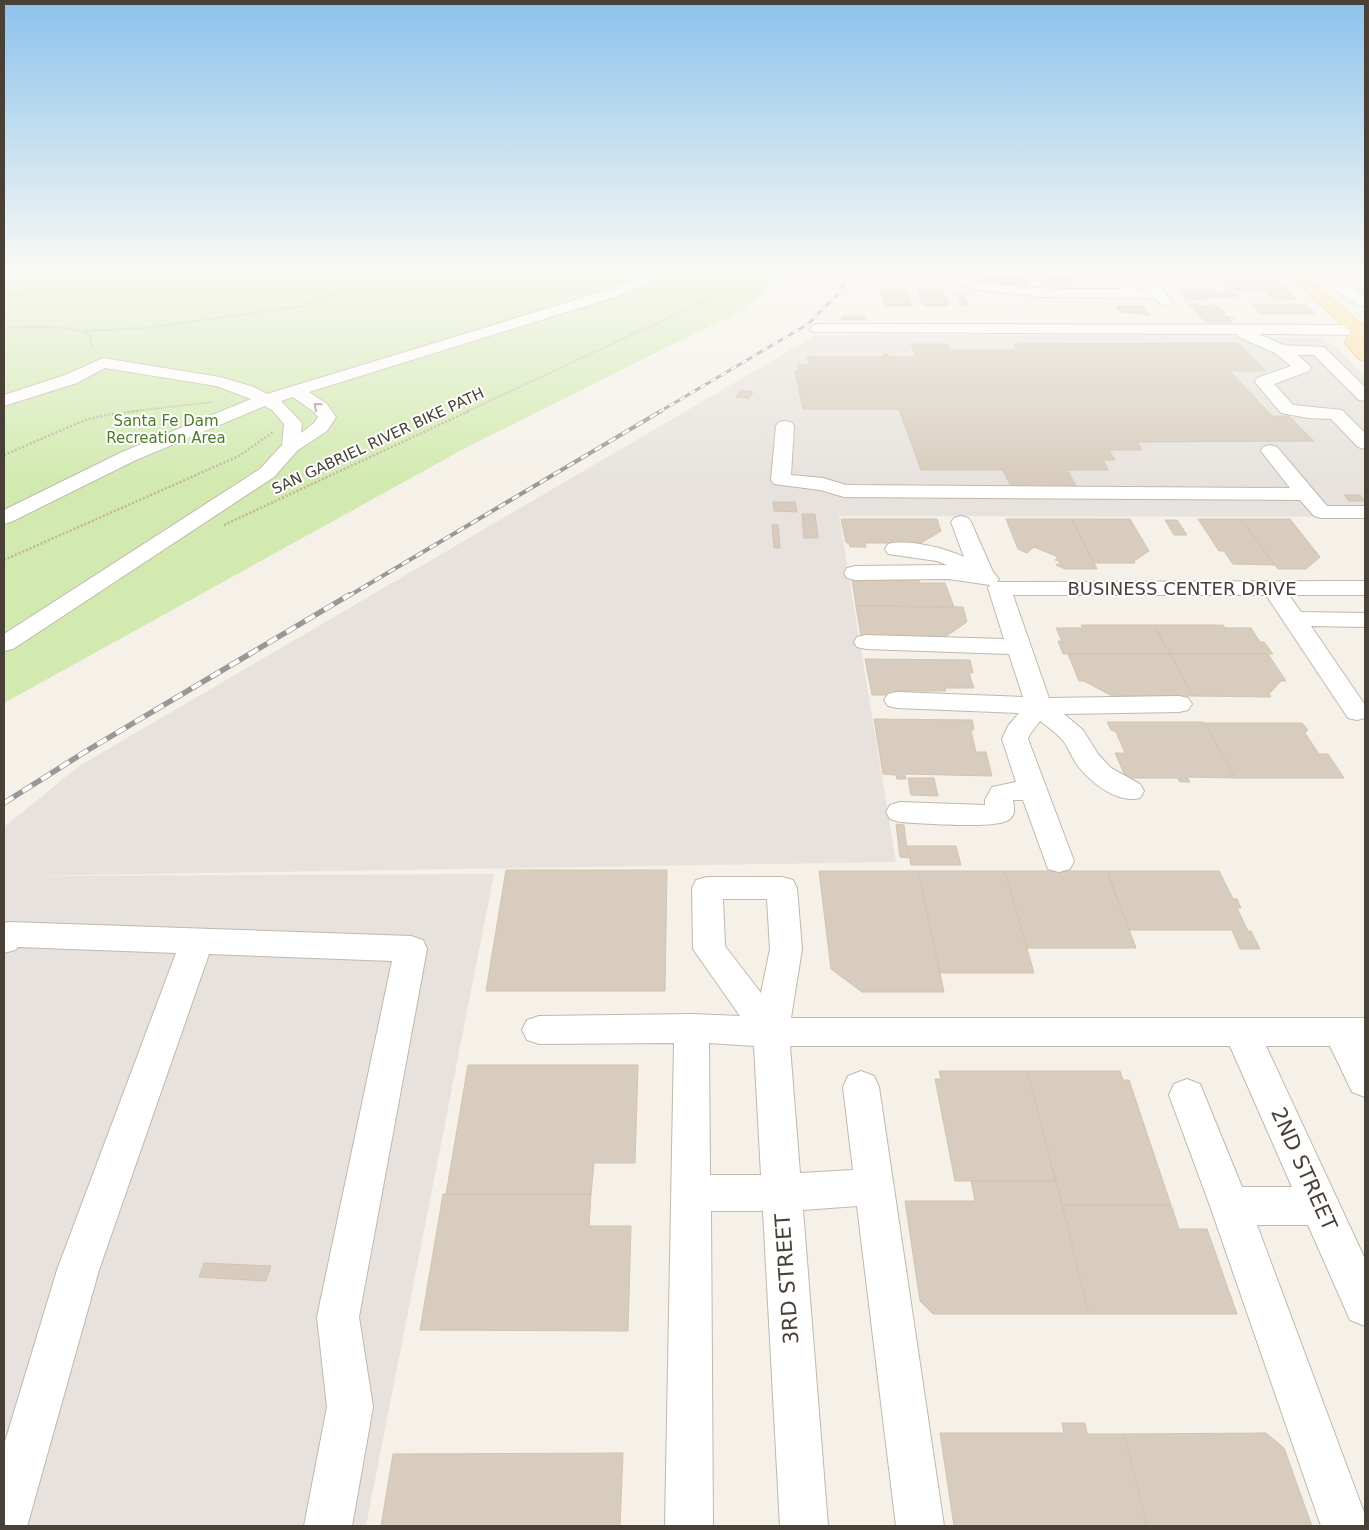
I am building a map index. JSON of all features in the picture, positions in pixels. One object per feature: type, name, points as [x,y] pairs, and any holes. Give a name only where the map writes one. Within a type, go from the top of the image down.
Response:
[{"type":"main road","points":[[1356,339],[1353,343],[1365,356]]},
{"type":"street","points":[[4,518],[129,456],[265,400],[461,339]]},
{"type":"street","points":[[1256,339],[1281,350],[1303,367],[1263,382],[1287,409],[1308,413],[1336,414],[1365,443]]},
{"type":"street","points":[[1281,350],[1318,350],[1365,396]]},
{"type":"street","points":[[4,401],[63,382],[95,362],[185,375],[220,382],[278,406],[293,423],[291,446]]},
{"type":"street","points":[[4,644],[267,473],[291,446],[317,432],[323,426],[326,417],[321,408],[295,390]]},
{"type":"street","points":[[785,426],[781,480],[823,484],[844,491],[1306,494]]},
{"type":"street","points":[[1270,451],[1321,512],[1365,512]]},
{"type":"street","points":[[961,522],[991,582],[1019,647],[1039,706],[1074,736],[1087,759],[1101,774],[1130,791]]},
{"type":"street","points":[[896,549],[942,555],[956,560],[991,582]]},
{"type":"street","name":"BUSINESS CENTER DRIVE","points":[[855,573],[949,572],[991,582],[1365,588]]},
{"type":"street","points":[[1273,588],[1357,712]]},
{"type":"street","points":[[1295,620],[1365,620]]},
{"type":"street","points":[[866,642],[1019,647]]},
{"type":"street","points":[[897,700],[1039,706],[1179,704]]},
{"type":"street","points":[[1039,706],[1017,732],[1015,739],[1059,861]]},
{"type":"street","points":[[900,812],[994,815],[1000,812],[999,800],[1002,794],[1010,791],[1033,791]]},
{"type":"street","points":[[4,941],[9,934],[411,949],[338,1317],[350,1407],[328,1526]]},
{"type":"street","points":[[4,1523],[78,1270],[197,941]]},
{"type":"street","points":[[689,1526],[692,1028]]},
{"type":"street","points":[[539,1030],[692,1028],[771,1032],[1353,1032],[1365,1081]]},
{"type":"street","name":"3RD STREET","points":[[771,1032],[804,1526]]},
{"type":"street","name":"2ND STREET","points":[[1242,1033],[1365,1304]]},
{"type":"street","points":[[861,1087],[920,1526]]},
{"type":"street","points":[[1187,1095],[1230,1206],[1346,1526]]},
{"type":"street","points":[[691,1193],[781,1193],[875,1187]]},
{"type":"street","points":[[1230,1206],[1320,1206]]},
{"type":"path","points":[[91,339],[95,362]]},
{"type":"path","name":"SAN GABRIEL RIVER BIKE PATH","points":[[216,528],[622,339]]},
{"type":"path","points":[[4,455],[46,438],[78,422],[98,416],[196,405],[248,392]]},
{"type":"path","points":[[4,560],[239,456],[274,432],[293,427]]},
{"type":"shaded area","points":[[808,339],[1327,339],[1365,376],[1365,517],[839,516],[896,862],[14,876],[494,874],[366,1526],[4,1526],[4,827],[79,766]]},
{"type":"green space","name":"Santa Fe Dam Recreation Area","points":[[4,339],[683,339],[469,446],[4,703]]},
{"type":"building","points":[[1238,343],[1266,371],[1230,371],[1272,416],[1289,416],[1314,441],[1137,442],[1142,450],[1109,450],[1115,460],[1103,460],[1108,470],[1067,470],[1079,491],[1013,491],[1003,470],[921,470],[899,409],[803,409],[795,371],[799,371],[797,365],[809,365],[807,357],[884,357],[883,354],[888,354],[889,357],[916,357],[911,344],[947,344],[949,350],[1017,350],[1014,344]]},
{"type":"building","points":[[741,390],[753,392],[749,398],[736,397]]},
{"type":"building","points":[[1344,495],[1360,495],[1365,501],[1349,501]]},
{"type":"building","points":[[773,502],[795,502],[797,512],[774,511]]},
{"type":"building","points":[[802,514],[815,514],[818,538],[804,538]]},
{"type":"building","points":[[841,519],[937,519],[941,531],[921,543],[865,543],[866,547],[850,547],[849,543],[846,543]]},
{"type":"building","points":[[1006,519],[1072,519],[1097,569],[1065,569],[1056,565],[1061,562],[1055,560],[1058,557],[1034,547],[1027,553],[1018,549]]},
{"type":"building","points":[[1072,519],[1130,519],[1149,551],[1134,561],[1135,563],[1094,563]]},
{"type":"building","points":[[1198,519],[1241,519],[1275,565],[1233,564],[1224,551],[1219,551]]},
{"type":"building","points":[[1241,519],[1290,519],[1320,557],[1306,569],[1278,569]]},
{"type":"building","points":[[1165,520],[1177,520],[1187,535],[1174,535]]},
{"type":"building","points":[[772,525],[778,525],[780,548],[774,548]]},
{"type":"building","points":[[852,579],[919,580],[919,583],[945,583],[954,607],[856,606]]},
{"type":"building","points":[[856,606],[963,607],[967,622],[945,637],[861,636]]},
{"type":"building","points":[[1081,625],[1154,625],[1170,654],[1063,654],[1058,641],[1062,641],[1056,628],[1083,628]]},
{"type":"building","points":[[1154,625],[1223,625],[1225,628],[1251,628],[1260,642],[1264,642],[1273,654],[1170,654]]},
{"type":"building","points":[[1068,654],[1170,654],[1193,696],[1112,696],[1084,681],[1079,681]]},
{"type":"building","points":[[1170,654],[1268,654],[1286,681],[1281,681],[1269,694],[1271,697],[1193,696]]},
{"type":"building","points":[[865,659],[970,660],[973,673],[969,673],[974,688],[945,688],[946,691],[889,691],[890,695],[872,695]]},
{"type":"building","points":[[874,719],[972,720],[974,729],[971,731],[976,752],[986,752],[992,776],[905,774],[906,779],[897,779],[896,775],[883,774]]},
{"type":"building","points":[[1107,722],[1204,722],[1235,778],[1187,777],[1190,782],[1180,782],[1177,778],[1126,778],[1115,753],[1125,753],[1116,732],[1111,730]]},
{"type":"building","points":[[1205,723],[1302,723],[1308,730],[1305,733],[1319,754],[1328,754],[1344,778],[1235,778]]},
{"type":"building","points":[[908,778],[934,778],[938,796],[911,795]]},
{"type":"building","points":[[896,824],[904,825],[908,858],[900,857]]},
{"type":"building","points":[[907,846],[956,846],[961,865],[911,865]]},
{"type":"building","points":[[506,870],[667,870],[665,991],[486,991]]},
{"type":"building","points":[[819,871],[918,871],[944,992],[862,992],[831,969]]},
{"type":"building","points":[[918,871],[1005,871],[1034,973],[940,973]]},
{"type":"building","points":[[1005,871],[1107,871],[1136,948],[1027,948]]},
{"type":"building","points":[[1107,871],[1219,871],[1233,899],[1237,899],[1241,908],[1237,908],[1248,931],[1251,931],[1260,949],[1240,949],[1232,930],[1129,930]]},
{"type":"building","points":[[468,1065],[638,1065],[635,1163],[594,1163],[591,1194],[446,1194]]},
{"type":"building","points":[[939,1071],[1027,1071],[1056,1181],[955,1181],[935,1079],[941,1079]]},
{"type":"building","points":[[1027,1071],[1120,1071],[1123,1080],[1129,1080],[1171,1205],[1062,1205]]},
{"type":"building","points":[[971,1181],[1056,1181],[1089,1314],[933,1314],[920,1301],[905,1201],[975,1201]]},
{"type":"building","points":[[443,1194],[591,1194],[589,1226],[631,1226],[628,1331],[420,1330]]},
{"type":"building","points":[[1062,1205],[1171,1205],[1179,1229],[1207,1229],[1237,1314],[1089,1314]]},
{"type":"building","points":[[204,1263],[271,1266],[266,1281],[199,1277]]},
{"type":"building","points":[[1062,1423],[1085,1423],[1087,1434],[1124,1434],[1147,1526],[954,1526],[940,1433],[1064,1433]]},
{"type":"building","points":[[1266,1433],[1284,1448],[1312,1526],[1147,1526],[1124,1434]]},
{"type":"building","points":[[623,1453],[620,1526],[381,1526],[393,1454]]},
{"type":"railway","points":[[659,412],[782,339]]},
{"type":"railway","points":[[347,597],[661,411]]},
{"type":"railway","points":[[4,803],[88,750],[349,595]]}]
